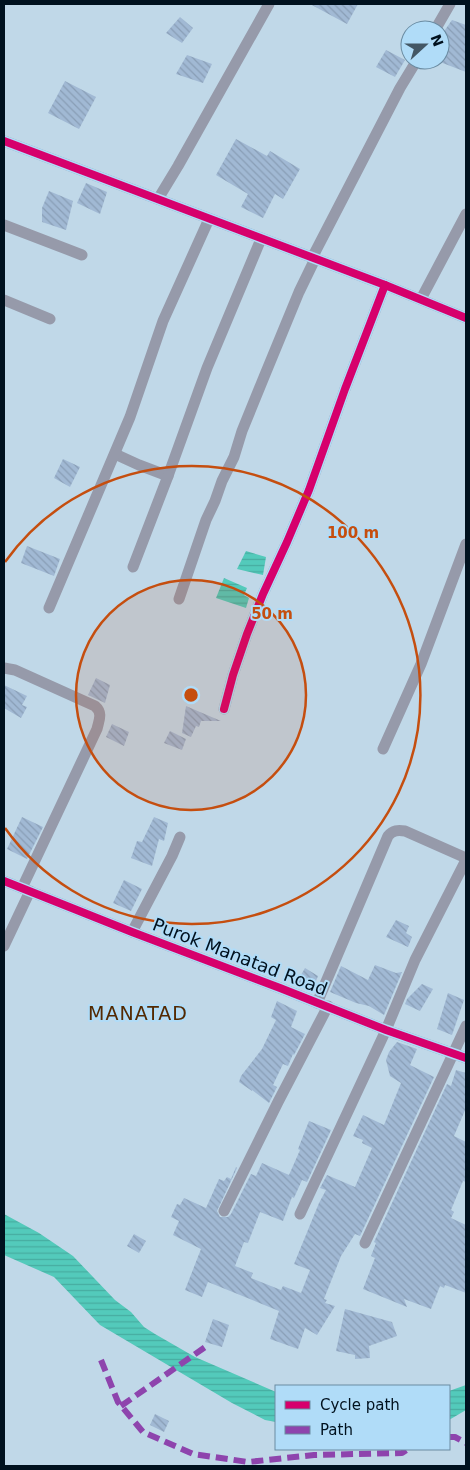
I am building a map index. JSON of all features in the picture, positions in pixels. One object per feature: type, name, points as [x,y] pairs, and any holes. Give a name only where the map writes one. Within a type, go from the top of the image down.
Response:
[{"type":"street","points":[[158,199],[269,4]]},
{"type":"street","points":[[440,20],[450,4]]},
{"type":"street","points":[[179,598],[206,520],[234,457],[242,431],[313,258],[411,70]]},
{"type":"street","points":[[4,141],[385,285],[466,318]]},
{"type":"street","points":[[421,299],[466,214]]},
{"type":"street","points":[[50,608],[130,417],[163,320],[209,218]]},
{"type":"street","points":[[4,225],[82,255]]},
{"type":"street","points":[[132,567],[168,476],[207,368],[261,239]]},
{"type":"street","points":[[224,708],[247,634],[309,490],[385,285]]},
{"type":"street","points":[[4,300],[50,319]]},
{"type":"street","points":[[115,454],[168,476]]},
{"type":"street","points":[[383,749],[421,664],[466,544]]},
{"type":"street","points":[[4,668],[15,670],[95,706],[99,710],[100,716],[97,729],[26,890],[4,946]]},
{"type":"street","points":[[224,1211],[278,1102],[322,1005],[388,836],[398,830],[405,831],[466,859],[415,960],[386,1030],[300,1214]]},
{"type":"street","points":[[132,932],[180,837]]},
{"type":"street","name":"Purok Manatad Road","points":[[4,881],[386,1030],[466,1058]]},
{"type":"street","points":[[365,1243],[466,1026]]},
{"type":"shaded area","points":[[246,551],[266,557],[263,575],[237,569]]},
{"type":"shaded area","points":[[224,578],[247,588],[244,595],[249,598],[246,608],[216,598]]},
{"type":"shaded area","points":[[4,1214],[39,1233],[73,1256],[144,1327],[195,1357],[275,1392],[275,1422],[265,1420],[232,1403],[100,1325],[54,1277],[4,1255]]},
{"type":"shaded area","points":[[466,1385],[466,1410],[450,1419],[450,1391]]},
{"type":"building","points":[[310,4],[358,4],[347,24]]},
{"type":"building","points":[[180,17],[193,28],[182,43],[166,33]]},
{"type":"building","points":[[452,20],[466,25],[466,72],[450,66],[450,23]]},
{"type":"building","points":[[386,50],[400,57],[400,68],[395,77],[376,67]]},
{"type":"building","points":[[187,55],[212,64],[203,83],[176,74]]},
{"type":"building","points":[[65,81],[96,97],[79,129],[48,113]]},
{"type":"building","points":[[236,139],[267,156],[270,151],[300,169],[283,199],[275,194],[263,218],[241,207],[248,194],[216,175]]},
{"type":"building","points":[[86,183],[107,192],[100,214],[77,203]]},
{"type":"building","points":[[49,191],[73,201],[66,230],[42,222],[42,208]]},
{"type":"building","points":[[63,459],[80,467],[70,487],[54,478]]},
{"type":"building","points":[[27,546],[60,559],[54,576],[21,563]]},
{"type":"building","points":[[96,678],[110,685],[105,703],[88,695]]},
{"type":"building","points":[[4,685],[27,696],[22,705],[27,707],[21,718],[4,708]]},
{"type":"building","points":[[186,706],[221,721],[201,721],[199,727],[196,726],[191,737],[182,733]]},
{"type":"building","points":[[112,724],[129,732],[124,746],[106,737]]},
{"type":"building","points":[[170,731],[186,739],[182,750],[164,743]]},
{"type":"building","points":[[22,817],[43,827],[27,859],[7,849]]},
{"type":"building","points":[[154,817],[168,823],[164,841],[159,839],[152,866],[131,858],[137,841],[142,842]]},
{"type":"building","points":[[124,880],[142,889],[131,911],[113,903]]},
{"type":"building","points":[[396,920],[409,926],[406,933],[412,937],[408,947],[386,937]]},
{"type":"building","points":[[375,965],[396,973],[402,972],[384,1015],[369,1006],[356,1003],[330,992],[341,966],[368,980]]},
{"type":"building","points":[[305,968],[318,976],[312,991],[297,982]]},
{"type":"building","points":[[422,984],[433,989],[420,1011],[405,1004],[407,999]]},
{"type":"building","points":[[448,993],[464,1000],[452,1035],[437,1029]]},
{"type":"building","points":[[277,1001],[297,1011],[291,1027],[305,1034],[288,1066],[283,1064],[273,1085],[277,1087],[269,1103],[239,1082],[241,1076],[262,1049],[276,1020],[271,1017]]},
{"type":"building","points":[[397,1042],[417,1049],[410,1065],[434,1077],[360,1236],[355,1234],[341,1256],[324,1299],[327,1300],[325,1303],[335,1306],[317,1335],[305,1328],[298,1349],[270,1339],[279,1311],[208,1282],[202,1297],[185,1290],[201,1249],[173,1235],[179,1221],[171,1217],[177,1204],[180,1205],[184,1198],[206,1208],[219,1179],[224,1181],[227,1177],[231,1179],[236,1167],[237,1168],[217,1211],[220,1217],[228,1217],[251,1174],[256,1176],[262,1163],[289,1175],[300,1150],[298,1149],[309,1121],[331,1130],[307,1182],[302,1180],[294,1198],[292,1197],[283,1221],[260,1212],[248,1243],[244,1242],[235,1266],[253,1273],[251,1278],[281,1290],[283,1286],[301,1293],[310,1270],[294,1264],[326,1190],[320,1188],[327,1175],[355,1187],[372,1148],[362,1143],[363,1140],[353,1136],[363,1115],[384,1125],[401,1083],[390,1076],[386,1060],[389,1052]]},
{"type":"building","points":[[456,1070],[466,1073],[466,1108],[454,1136],[466,1142],[466,1182],[463,1181],[451,1210],[454,1212],[451,1218],[466,1225],[466,1293],[445,1285],[444,1288],[440,1286],[431,1309],[404,1299],[407,1307],[363,1289],[375,1258],[371,1256],[376,1243],[374,1242],[447,1084],[451,1086]]},
{"type":"building","points":[[134,1234],[146,1241],[139,1253],[127,1246]]},
{"type":"building","points":[[345,1309],[392,1322],[397,1336],[369,1346],[370,1358],[355,1359],[355,1355],[336,1351]]},
{"type":"building","points":[[213,1319],[229,1325],[222,1347],[205,1342]]},
{"type":"building","points":[[155,1414],[169,1421],[164,1432],[150,1425]]},
{"type":"marked path","points":[[121,1406],[208,1345]]},
{"type":"marked path","points":[[101,1360],[118,1402],[143,1432],[193,1454],[248,1462],[314,1455],[402,1453],[406,1450]]},
{"type":"marked path","points":[[450,1437],[455,1437],[466,1443]]},
{"type":"cycle path","points":[[4,141],[385,285],[466,318]]},
{"type":"cycle path","points":[[224,709],[247,634],[309,490],[385,285]]},
{"type":"cycle path","points":[[4,881],[386,1030],[466,1058]]},
{"type":"district","name":"MANATAD","points":[[138,1013]]}]
